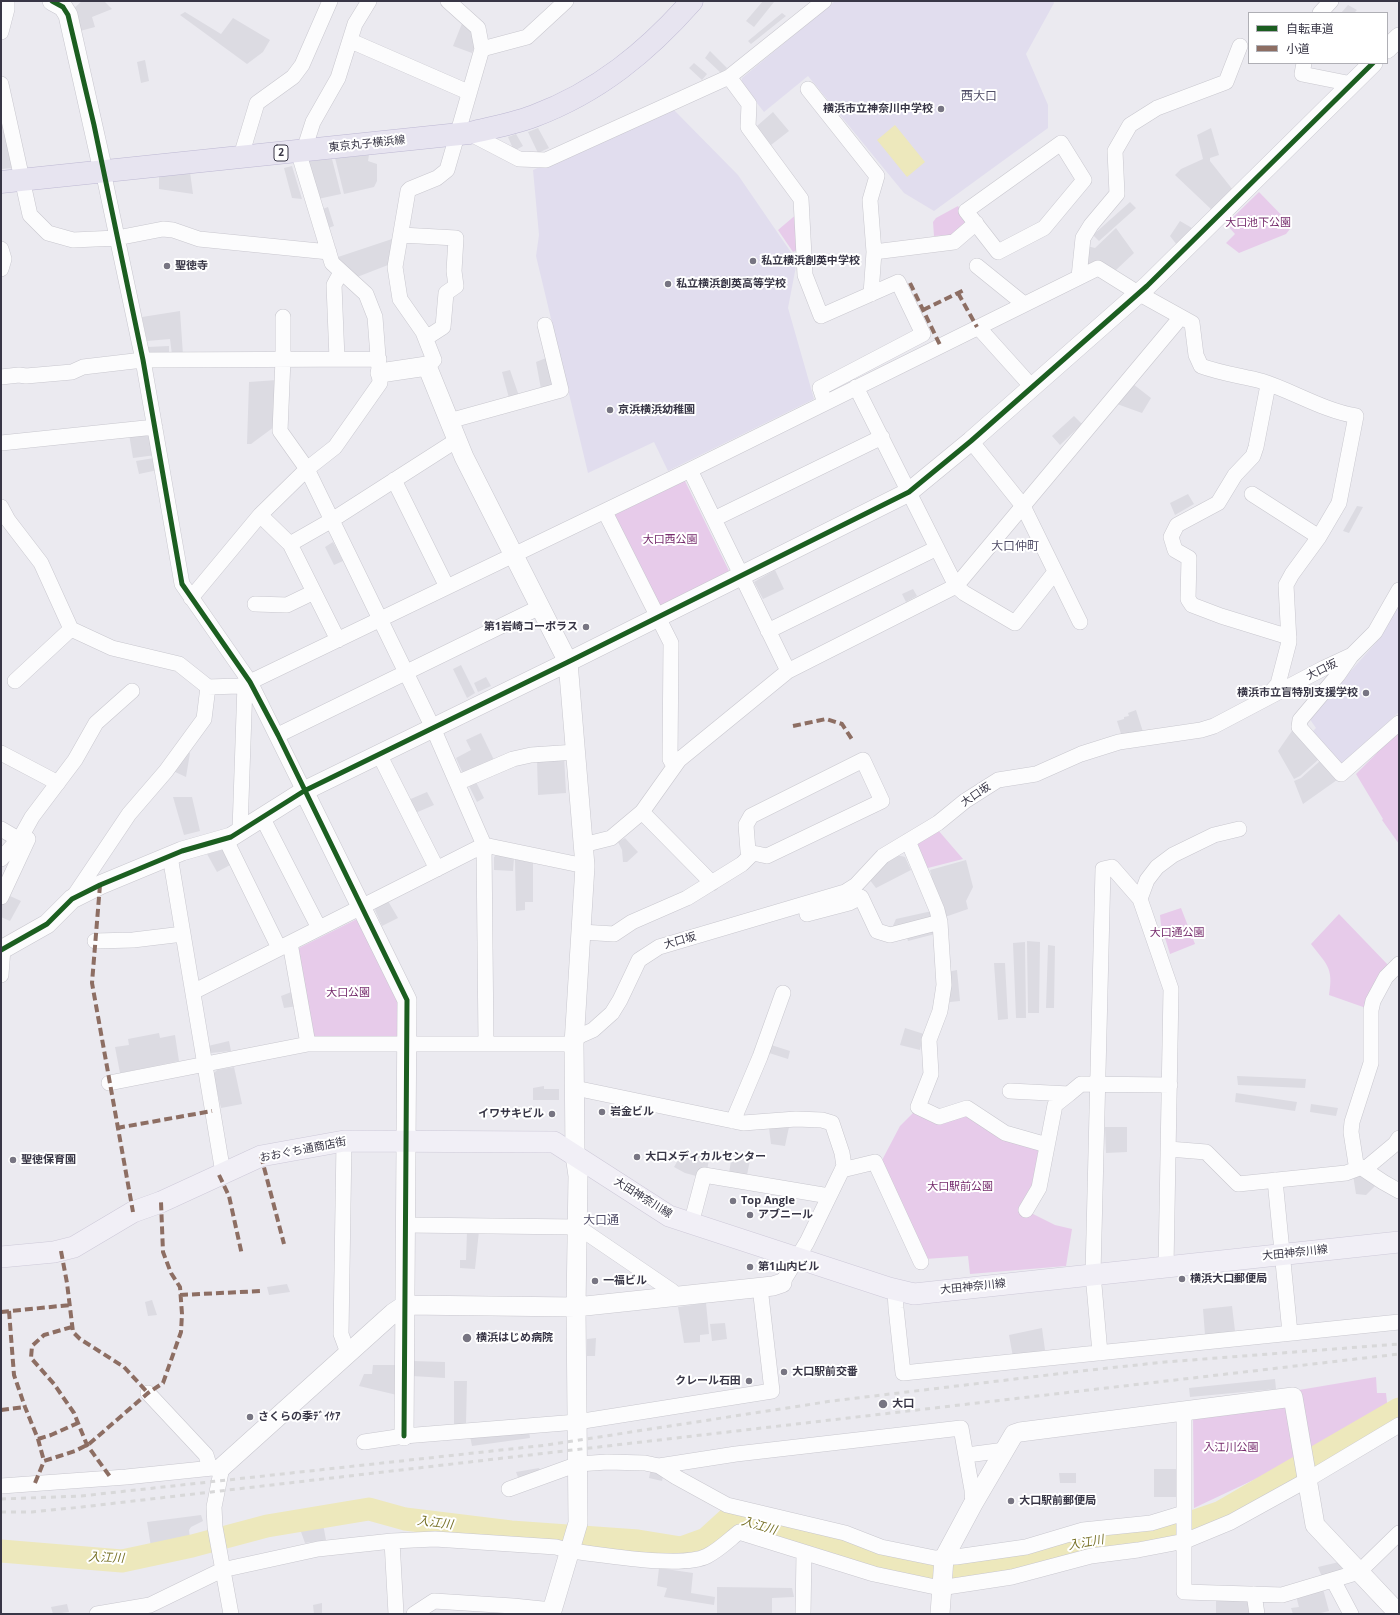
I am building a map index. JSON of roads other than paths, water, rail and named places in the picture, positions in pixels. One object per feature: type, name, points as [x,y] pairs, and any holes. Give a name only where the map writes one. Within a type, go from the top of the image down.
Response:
[{"type":"main road","name":"東京丸子横浜線","points":[[1,182],[463,134],[518,121],[562,104],[591,88],[634,59],[670,26],[692,1]]},
{"type":"main road","name":"おおぐち通商店街","points":[[1,1257],[54,1252],[74,1247],[133,1212],[161,1202],[261,1156],[344,1141],[554,1142],[575,1155]]},
{"type":"main road","name":"大田神奈川線","points":[[575,1155],[669,1216],[895,1290],[914,1294],[1399,1242]]},
{"type":"street","points":[[52,1],[63,7],[68,15],[143,360],[182,584],[248,683],[278,736],[407,1000],[404,1436]]},
{"type":"street","points":[[241,156],[257,103],[293,77],[302,65],[330,1]]},
{"type":"street","points":[[191,598],[260,515],[307,469],[335,447],[380,383],[380,366],[375,317],[366,294],[332,264],[301,151],[313,122],[338,78],[351,41],[355,24],[369,1]]},
{"type":"street","points":[[1,376],[26,376],[72,372],[83,367],[143,360],[337,359],[380,366],[427,366],[434,360],[424,332],[400,299],[395,268],[408,191],[437,178],[447,170],[463,134],[468,92],[482,49],[478,28],[448,1]]},
{"type":"street","points":[[482,49],[527,37],[566,1]]},
{"type":"street","points":[[463,134],[519,158],[546,160],[729,77],[824,1]]},
{"type":"street","points":[[1321,12],[1331,1]]},
{"type":"street","points":[[1,32],[4,8]]},
{"type":"street","points":[[1388,48],[1399,37]]},
{"type":"street","points":[[351,41],[468,92]]},
{"type":"street","points":[[1079,277],[1084,238],[1091,225],[1118,194],[1115,150],[1130,125],[1157,108],[1226,82],[1240,46]]},
{"type":"street","points":[[1304,64],[1302,74],[1352,84]]},
{"type":"street","points":[[72,899],[100,885],[170,856],[233,834],[304,790],[568,662],[909,492],[971,441],[1138,293],[1372,64]]},
{"type":"street","points":[[729,77],[749,104],[748,127],[801,199],[805,275],[821,316],[898,282],[923,334],[820,388],[825,403]]},
{"type":"street","points":[[1,84],[30,215],[48,234],[73,240],[117,238],[163,229],[173,230],[199,239],[329,252]]},
{"type":"street","points":[[808,89],[877,176],[870,200],[874,252],[871,294]]},
{"type":"street","points":[[1061,143],[1084,180],[1044,228],[998,252],[976,223],[966,211],[1061,143]]},
{"type":"street","points":[[874,252],[954,242],[976,223]]},
{"type":"street","points":[[400,235],[456,238],[454,271],[456,286],[446,293],[443,327],[426,338]]},
{"type":"street","points":[[1,249],[4,259],[1,269]]},
{"type":"street","points":[[977,266],[1024,304]]},
{"type":"street","points":[[1,507],[8,520],[41,563],[72,629],[112,648],[179,664],[208,687],[239,686],[605,512],[1098,268],[1138,293],[1192,323],[1196,355],[1201,366],[1224,374],[1262,382],[1339,413],[1356,416],[1339,503],[1319,537],[1292,574],[1286,585],[1289,642],[1278,684],[1266,698]]},
{"type":"street","points":[[337,359],[334,286],[342,272]]},
{"type":"street","points":[[283,317],[280,431],[307,469],[433,728],[484,845],[486,1044]]},
{"type":"street","points":[[583,845],[611,838],[642,812],[679,760],[788,671],[956,586],[1181,317]]},
{"type":"street","points":[[449,421],[561,390],[545,325]]},
{"type":"street","points":[[978,327],[1032,387]]},
{"type":"street","points":[[414,1614],[434,1601],[512,1606],[551,1612],[573,1539],[578,1464],[576,1306],[578,1176],[575,1155],[574,1041],[585,866],[568,662],[464,457],[427,366]]},
{"type":"street","points":[[1268,385],[1253,456],[1235,475],[1218,503],[1177,525],[1171,537],[1175,550],[1189,558],[1188,599],[1192,605],[1221,616],[1289,637]]},
{"type":"street","points":[[856,387],[956,586],[964,593],[1015,623],[1055,572]]},
{"type":"street","points":[[1,443],[155,427]]},
{"type":"street","points":[[714,519],[882,437]]},
{"type":"street","points":[[290,544],[332,520],[457,440]]},
{"type":"street","points":[[971,441],[1023,506],[1080,622]]},
{"type":"street","points":[[690,470],[788,671]]},
{"type":"street","points":[[394,480],[448,587]]},
{"type":"street","points":[[1252,494],[1319,537]]},
{"type":"street","points":[[605,512],[671,642],[670,759],[674,766]]},
{"type":"street","points":[[260,515],[290,544],[338,640]]},
{"type":"street","points":[[768,631],[937,548]]},
{"type":"street","name":"大口坂","points":[[574,1041],[593,1030],[612,1013],[620,1000],[639,960],[659,947],[845,892],[856,885],[883,856],[938,823],[965,801],[998,780],[1036,774],[1081,754],[1119,742],[1201,730],[1214,726],[1266,698],[1352,656],[1375,632],[1399,590]]},
{"type":"street","points":[[255,604],[287,605],[314,592]]},
{"type":"street","points":[[278,736],[540,607]]},
{"type":"street","points":[[15,681],[72,629]]},
{"type":"street","points":[[1352,656],[1300,720],[1299,727],[1341,774],[1399,723]]},
{"type":"street","points":[[248,683],[233,834],[285,946],[308,1044]]},
{"type":"street","points":[[1,975],[2,949],[47,924],[72,899],[129,814],[166,771],[204,720],[208,687]]},
{"type":"street","points":[[1,859],[20,837],[32,817],[75,760],[96,723],[132,691]]},
{"type":"street","points":[[457,783],[513,759],[531,755],[576,752]]},
{"type":"street","points":[[1,753],[58,783]]},
{"type":"street","points":[[380,754],[437,869]]},
{"type":"street","points":[[862,760],[882,801],[767,856],[753,853],[748,851],[746,825],[751,816],[862,760]]},
{"type":"street","points":[[642,812],[712,883]]},
{"type":"street","points":[[262,817],[319,928]]},
{"type":"street","points":[[1,829],[28,839],[1,897]]},
{"type":"street","points":[[1140,899],[1147,880],[1157,867],[1173,855],[1214,834],[1239,829]]},
{"type":"street","points":[[908,841],[937,910],[940,922],[944,985],[940,1011],[929,1040],[931,1074],[918,1106],[939,1117],[967,1108],[1005,1134],[1047,1145]]},
{"type":"street","points":[[192,992],[484,845],[585,866]]},
{"type":"street","points":[[581,932],[614,934],[632,922],[687,898],[742,864],[753,853]]},
{"type":"street","points":[[170,856],[223,1173]]},
{"type":"street","points":[[1100,1353],[1093,1274],[1103,869],[1112,867],[1140,899],[1171,989],[1166,1266]]},
{"type":"street","points":[[779,912],[782,921],[849,903],[861,897],[876,931],[890,935],[940,922]]},
{"type":"street","points":[[95,941],[133,940],[183,934]]},
{"type":"street","points":[[1399,964],[1386,977],[1378,989],[1371,1010],[1371,1063],[1352,1127],[1356,1164],[1399,1191]]},
{"type":"street","points":[[733,1121],[760,1057],[783,992]]},
{"type":"street","points":[[109,1083],[308,1044],[486,1044],[574,1041]]},
{"type":"street","points":[[1026,1210],[1039,1188],[1056,1105],[1081,1084],[1170,1085]]},
{"type":"street","points":[[1,1486],[126,1477],[216,1468],[405,1304],[576,1306],[760,1287],[782,1283],[807,1242],[844,1166],[842,1153],[832,1123],[822,1120],[796,1119],[743,1123],[574,1088]]},
{"type":"street","points":[[1010,1091],[1069,1094]]},
{"type":"street","points":[[1169,1149],[1206,1152],[1238,1184],[1346,1173],[1364,1168],[1395,1144],[1399,1138]]},
{"type":"street","points":[[344,1141],[341,1334],[348,1353]]},
{"type":"street","points":[[842,1170],[875,1162],[921,1262]]},
{"type":"street","points":[[691,1224],[704,1175],[829,1196]]},
{"type":"street","points":[[1275,1180],[1290,1333]]},
{"type":"street","points":[[406,1225],[578,1227],[672,1290],[674,1296]]},
{"type":"street","points":[[364,1442],[404,1436],[577,1422],[772,1391],[760,1287]]},
{"type":"street","points":[[895,1290],[903,1373],[1399,1322]]},
{"type":"street","points":[[148,1393],[206,1455],[216,1468],[214,1508],[215,1527],[231,1614]]},
{"type":"street","points":[[940,1614],[944,1558],[973,1504],[1014,1434],[1020,1432],[1108,1422],[1184,1410],[1293,1397],[1315,1525],[1399,1614]]},
{"type":"street","points":[[1184,1410],[1184,1592],[1282,1594],[1359,1572],[1399,1533]]},
{"type":"street","points":[[96,1614],[150,1604],[222,1570],[318,1549],[392,1541],[435,1539],[556,1547],[573,1539],[658,1561],[684,1562],[707,1556],[739,1532],[874,1574],[941,1585],[1012,1577],[1091,1556],[1138,1550],[1185,1538],[1231,1522],[1399,1425]]},
{"type":"street","points":[[659,1466],[736,1454],[961,1428],[967,1455],[973,1504]]},
{"type":"street","points":[[967,1455],[1005,1450]]},
{"type":"street","points":[[509,1489],[578,1464],[607,1462],[645,1463],[659,1466],[727,1505],[845,1534],[881,1547],[935,1558],[1026,1547],[1083,1530],[1151,1523],[1184,1513]]},
{"type":"street","points":[[392,1541],[396,1614]]},
{"type":"street","points":[[803,1614],[804,1553]]},
{"type":"street","points":[[1333,1580],[1351,1614]]},
{"type":"street","points":[[1254,1594],[1257,1614]]},
{"type":"waterway","name":"入江川","points":[[1,1551],[122,1561],[192,1546],[267,1526],[369,1509],[405,1519],[511,1532],[638,1541],[681,1548],[706,1539],[729,1518],[880,1561],[946,1571],[1026,1559],[1080,1542],[1160,1533],[1221,1512],[1399,1409]]},
{"type":"railway","points":[[1,1499],[81,1496],[547,1445],[832,1401],[1090,1370],[1165,1362],[1399,1344]]},
{"type":"railway","points":[[1,1512],[32,1512],[82,1507],[1399,1354]]},
{"type":"place","name":"横浜市立神奈川中学校","points":[[941,109]]},
{"type":"place","name":"私立横浜創英中学校","points":[[753,261]]},
{"type":"place","name":"聖徳寺","points":[[167,266]]},
{"type":"place","name":"私立横浜創英高等学校","points":[[668,284]]},
{"type":"place","name":"京浜横浜幼稚園","points":[[610,410]]},
{"type":"place","name":"第1岩崎コーポラス","points":[[586,627]]},
{"type":"place","name":"横浜市立盲特別支援学校","points":[[1366,693]]},
{"type":"place","name":"岩金ビル","points":[[602,1112]]},
{"type":"place","name":"イワサキビル","points":[[552,1114]]},
{"type":"place","name":"大口メディカルセンター","points":[[637,1157]]},
{"type":"place","name":"聖徳保育園","points":[[13,1160]]},
{"type":"place","name":"Top Angle","points":[[733,1201]]},
{"type":"place","name":"アブニール","points":[[750,1215]]},
{"type":"place","name":"第1山内ビル","points":[[750,1267]]},
{"type":"place","name":"横浜大口郵便局","points":[[1182,1279]]},
{"type":"place","name":"一福ビル","points":[[595,1281]]},
{"type":"place","name":"横浜はじめ病院","points":[[467,1338]]},
{"type":"place","name":"大口駅前交番","points":[[784,1372]]},
{"type":"place","name":"クレール石田","points":[[749,1381]]},
{"type":"place","name":"大口","points":[[883,1404]]},
{"type":"place","name":"さくらの季ﾃﾞｲｹｱ","points":[[250,1417]]},
{"type":"place","name":"大口駅前郵便局","points":[[1011,1501]]},
{"type":"district","name":"西大口","points":[[979,97]]},
{"type":"district","name":"大口仲町","points":[[1015,547]]},
{"type":"district","name":"大口通","points":[[601,1221]]},
{"type":"park label","name":"大口池下公園","points":[[1258,223]]},
{"type":"park label","name":"大口西公園","points":[[670,540]]},
{"type":"park label","name":"大口通公園","points":[[1177,933]]},
{"type":"park label","name":"大口公園","points":[[348,993]]},
{"type":"park label","name":"大口駅前公園","points":[[960,1187]]},
{"type":"park label","name":"入江川公園","points":[[1231,1448]]}]
